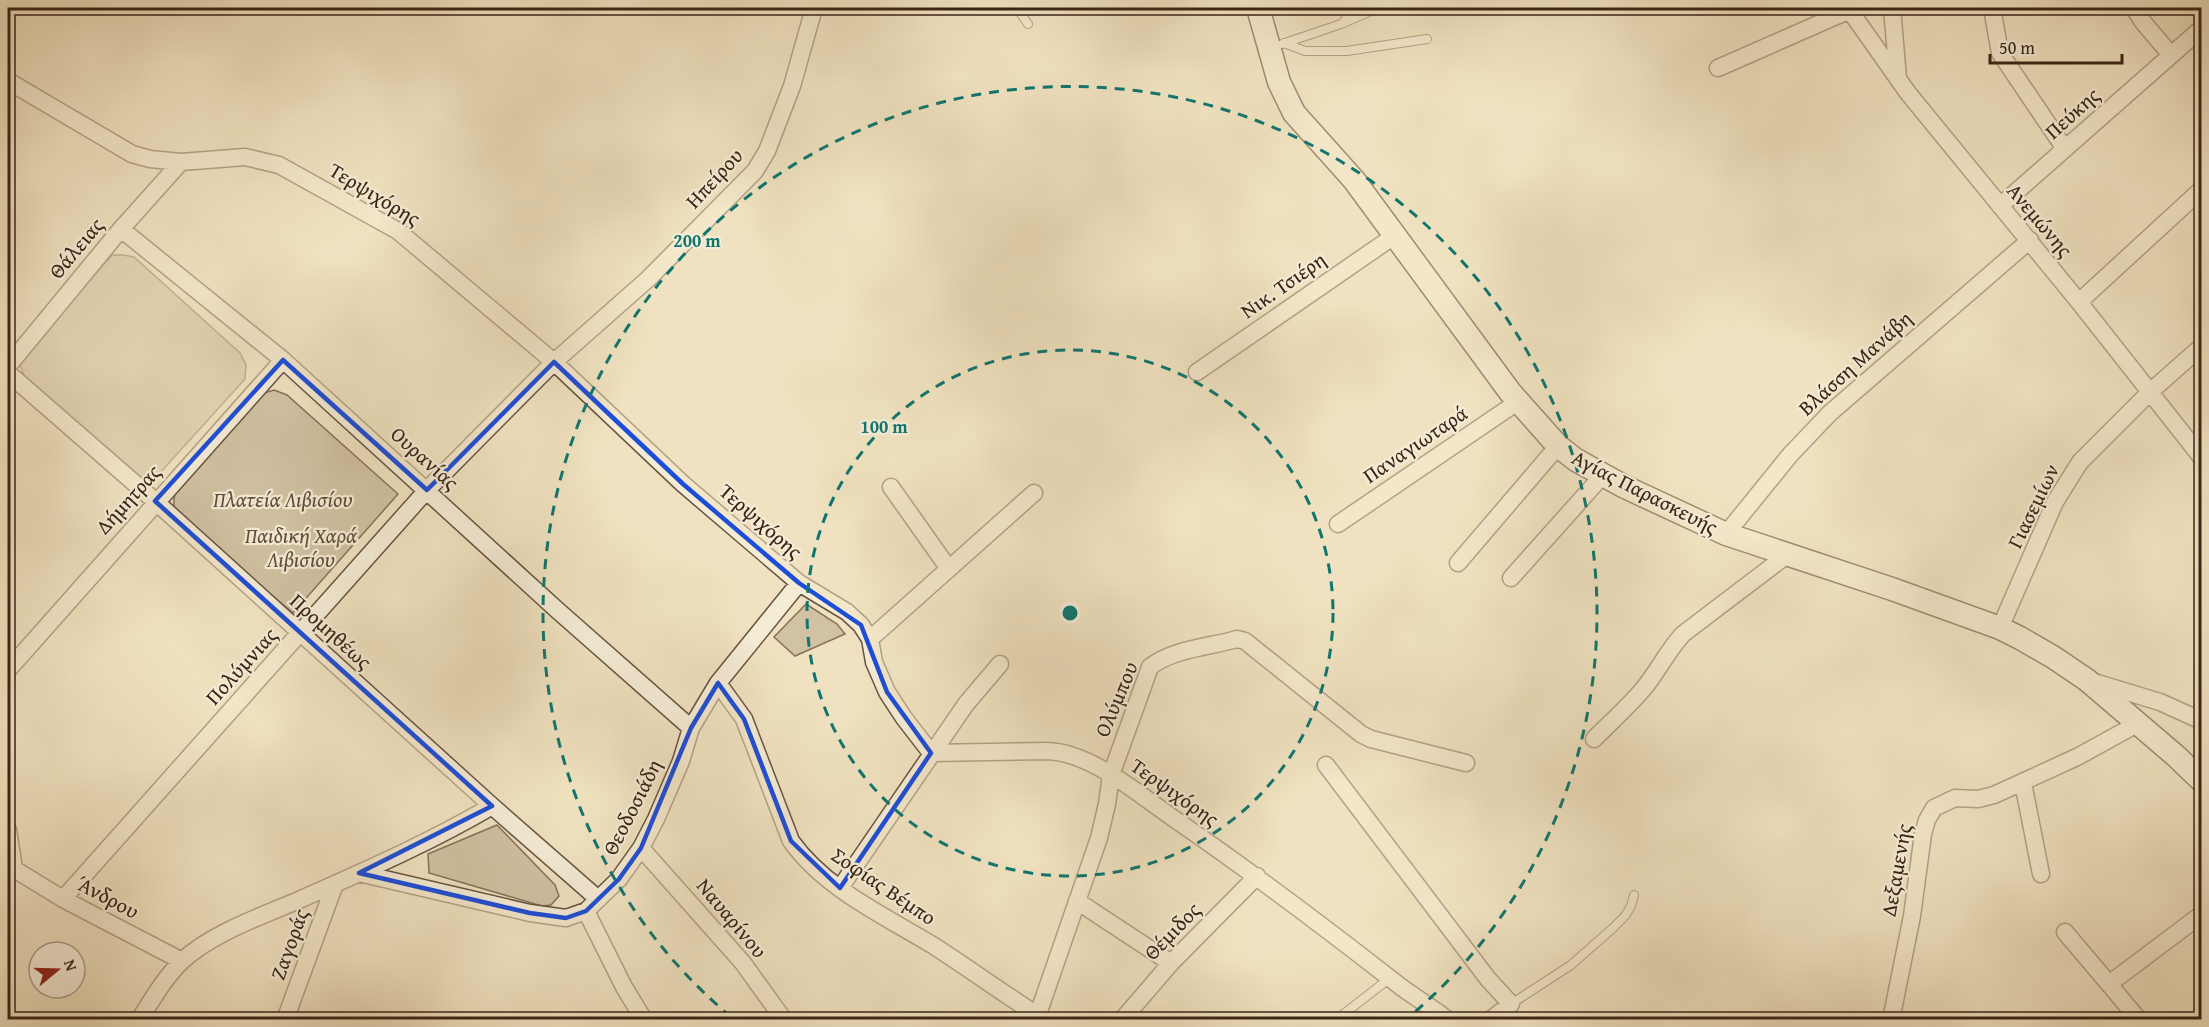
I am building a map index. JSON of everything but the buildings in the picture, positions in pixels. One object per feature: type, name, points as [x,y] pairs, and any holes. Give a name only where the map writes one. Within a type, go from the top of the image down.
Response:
[{"type":"street","name":"Ηπείρου","points":[[554,362],[648,279],[761,163],[792,86],[814,8]]},
{"type":"street","name":"Αγίας Παρασκευής","points":[[1258,8],[1276,46],[1279,82],[1294,113],[1354,180],[1519,402],[1558,446],[1603,475],[1726,534],[2001,628],[2054,657],[2087,680],[2139,723],[2202,781]]},
{"type":"street","points":[[1892,8],[1899,80]]},
{"type":"street","points":[[1992,8],[2000,52],[2065,149]]},
{"type":"street","points":[[2134,8],[2171,55]]},
{"type":"street","points":[[1718,68],[1849,9]]},
{"type":"street","name":"Ανεμώνης","points":[[1849,9],[1899,80],[2030,240],[2202,458]]},
{"type":"street","name":"Πεύκης","points":[[2000,206],[2202,28]]},
{"type":"street","name":"Τερψιχόρης","points":[[8,81],[132,154],[150,159],[181,162],[245,157],[259,159],[279,165],[365,210],[398,231],[554,362],[683,484],[799,583],[847,612],[861,625],[870,639],[870,648],[880,678],[904,718],[931,753],[1058,751],[1075,756],[1111,775],[1257,876],[1448,1020]]},
{"type":"street","name":"Θάλειας","points":[[8,366],[121,229],[181,162]]},
{"type":"street","points":[[2079,302],[2202,189]]},
{"type":"street","name":"Ουρανίας","points":[[121,229],[283,360],[556,609],[691,728]]},
{"type":"street","name":"Νικ. Τσιέρη","points":[[1197,372],[1394,236]]},
{"type":"street","name":"Βλάσση Μανάβη","points":[[1726,534],[1790,455],[1830,413],[2030,240]]},
{"type":"street","name":"Γιασεμίων","points":[[2001,628],[2055,502],[2080,462],[2150,392],[2202,346]]},
{"type":"street","name":"Δήμητρας","points":[[8,670],[155,501],[283,360]]},
{"type":"street","name":"Πολύμνιας","points":[[63,899],[427,490],[554,362]]},
{"type":"street","name":"Προμηθέως","points":[[8,373],[155,501],[492,806],[591,904]]},
{"type":"street","name":"Παναγιωταρά","points":[[1338,524],[1519,402]]},
{"type":"street","points":[[1458,563],[1558,446]]},
{"type":"street","points":[[1511,578],[1603,475]]},
{"type":"street","points":[[891,487],[949,569]]},
{"type":"street","points":[[870,639],[1034,493]]},
{"type":"street","points":[[1594,739],[1643,690],[1683,634],[1787,555]]},
{"type":"street","name":"Θεοδοσιάδη","points":[[359,873],[530,913],[566,918],[591,904],[619,879],[641,848],[681,761],[691,728],[718,682],[799,583]]},
{"type":"street","name":"Ολύμπου","points":[[1039,1018],[1099,838],[1111,775],[1150,667],[1165,657],[1237,639],[1252,644],[1361,734],[1371,739],[1466,764]]},
{"type":"street","points":[[840,888],[966,704],[1000,664]]},
{"type":"street","points":[[2087,680],[2160,702],[2202,721]]},
{"type":"street","name":"Σοφίας Βέμπο","points":[[718,682],[744,719],[791,841],[802,857],[840,888],[936,948],[1039,1018]]},
{"type":"street","name":"Δεξαμενής","points":[[1891,1020],[1912,916],[1927,820],[1934,808],[1955,798],[1978,799],[2023,783],[2139,723]]},
{"type":"street","points":[[1326,765],[1488,979],[1511,1004],[1490,1020]]},
{"type":"street","points":[[2023,783],[2041,874]]},
{"type":"street","points":[[139,1020],[160,988],[182,961],[200,948],[236,928],[453,829],[492,806]]},
{"type":"street","points":[[8,830],[11,872]]},
{"type":"street","name":"Ναυαρίνου","points":[[641,848],[742,963],[784,1020]]},
{"type":"street","name":"Άνδρου","points":[[11,872],[182,961]]},
{"type":"street","name":"Θέμιδος","points":[[1122,1020],[1171,963],[1257,876]]},
{"type":"street","name":"Ζαγοράς","points":[[285,1020],[335,884]]},
{"type":"street","points":[[1077,901],[1171,963]]},
{"type":"street","points":[[591,904],[624,987],[644,1020]]},
{"type":"street","points":[[2109,984],[2202,914]]},
{"type":"street","points":[[2065,932],[2139,1020]]},
{"type":"lane","points":[[1017,8],[1028,24]]},
{"type":"lane","points":[[1341,24],[1353,8]]},
{"type":"lane","points":[[1276,46],[1341,24],[1378,8]]},
{"type":"lane","points":[[1276,46],[1305,51],[1347,51],[1427,39]]},
{"type":"lane","points":[[1511,1004],[1571,965],[1612,929],[1625,916],[1634,895]]},
{"type":"lane","points":[[1336,1020],[1390,978]]},
{"type":"highlighted area","points":[[283,360],[427,490],[554,362],[683,484],[799,583],[861,625],[887,692],[931,753],[840,888],[791,841],[744,719],[718,683],[691,728],[641,848],[619,879],[586,911],[566,918],[530,913],[359,873],[492,806],[155,501]]},
{"type":"green space","points":[[112,255],[134,257],[240,353],[246,365],[245,379],[159,474],[146,481],[131,475],[26,382],[20,364],[28,350]]},
{"type":"green space","name":"Πλατεία Λιβισίου","points":[[274,390],[287,395],[398,494],[293,613],[177,516],[174,505],[176,488],[258,395]]},
{"type":"green space","points":[[806,604],[837,624],[845,634],[795,656],[774,637]]},
{"type":"green space","points":[[497,825],[555,885],[559,896],[551,905],[542,906],[429,873],[428,854]]},
{"type":"park label","name":"Παιδική Χαρά Λιβισίου","points":[[301,547]]}]
